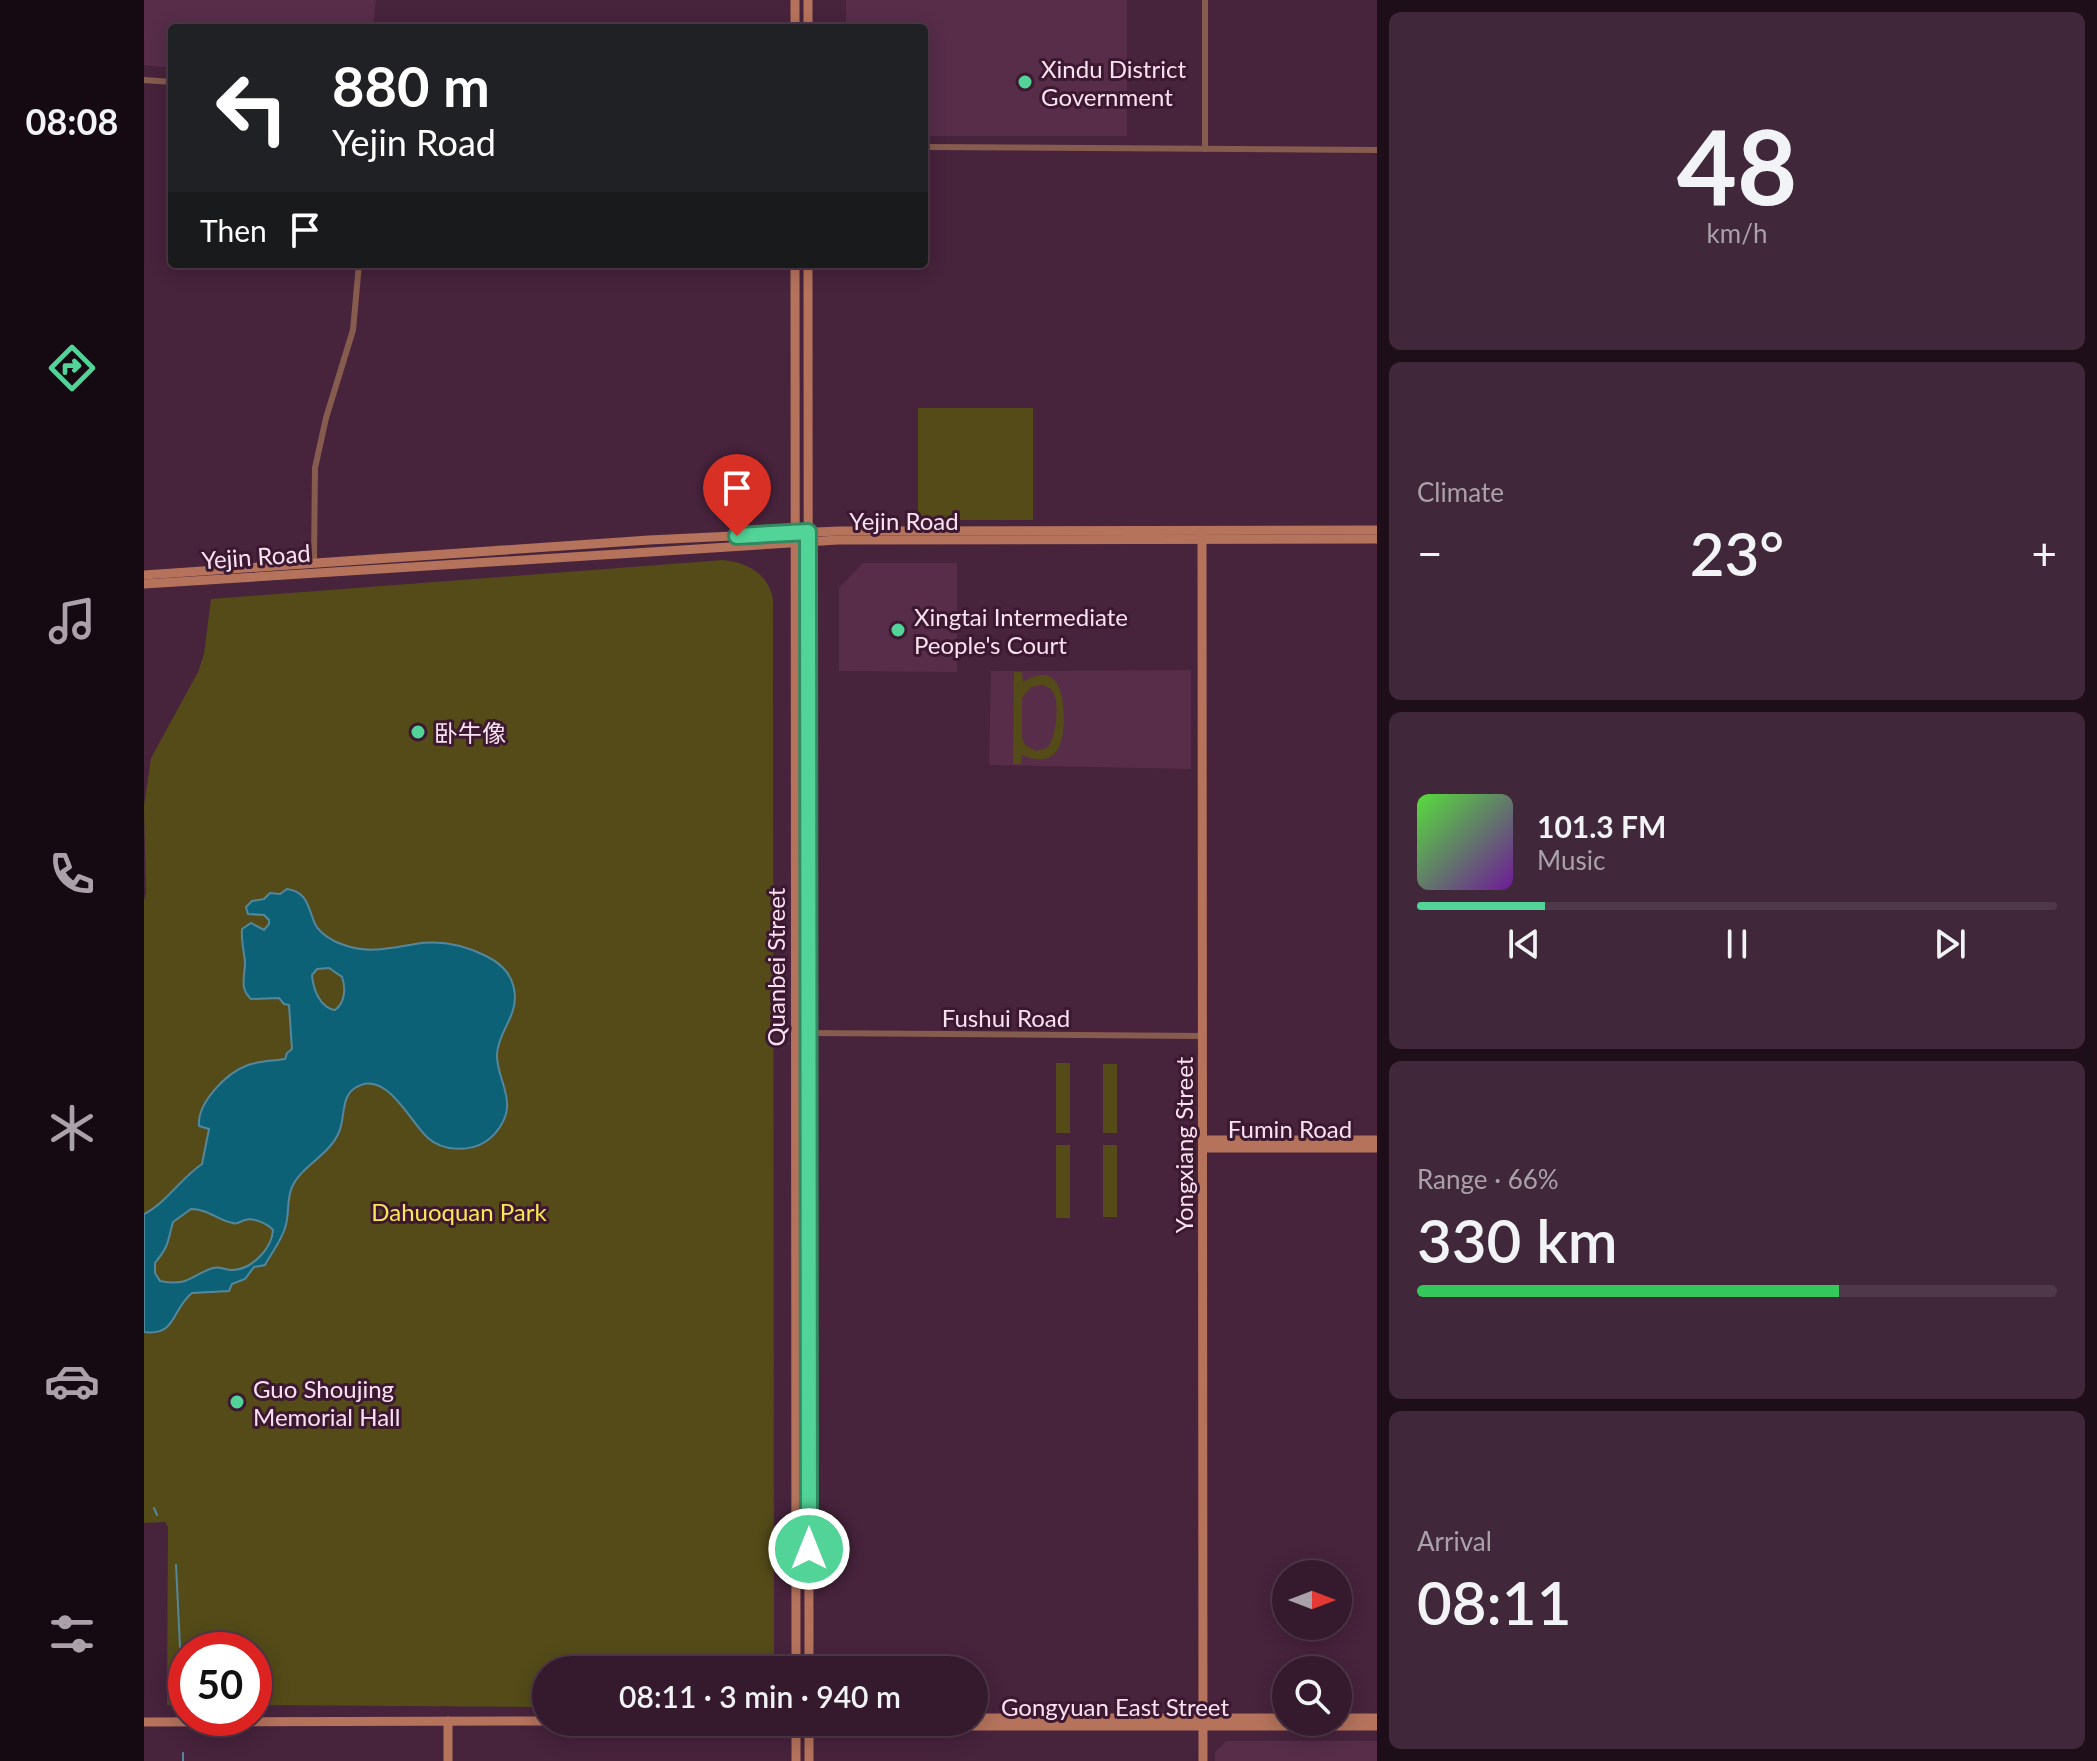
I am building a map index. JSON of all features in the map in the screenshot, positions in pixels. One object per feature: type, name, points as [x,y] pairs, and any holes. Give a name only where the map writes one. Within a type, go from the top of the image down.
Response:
[{"type":"street","points":[[795,0],[795,24]]},
{"type":"street","points":[[808,0],[808,24]]},
{"type":"street","points":[[1205,0],[1205,149]]},
{"type":"street","points":[[144,80],[168,82]]},
{"type":"street","points":[[928,147],[1377,150]]},
{"type":"street","points":[[314,563],[315,468],[326,418],[353,330],[359,268]]},
{"type":"street","name":"Quanbei Street","points":[[795,268],[796,1656]]},
{"type":"street","name":"Quanbei Street","points":[[808,268],[809,1656]]},
{"type":"street","name":"Yejin Road","points":[[144,575],[795,537],[1377,530]]},
{"type":"street","name":"Yejin Road","points":[[1202,534],[1377,539]]},
{"type":"street","name":"Yongxiang Street","points":[[1202,534],[1203,1761]]},
{"type":"street","name":"Yejin Road","points":[[144,584],[795,537]]},
{"type":"street","name":"Fushui Road","points":[[808,1033],[1203,1036]]},
{"type":"street","name":"Fumin Road","points":[[1203,1144],[1377,1140]]},
{"type":"street","name":"Fumin Road","points":[[1203,1144],[1377,1148]]},
{"type":"street","name":"Gongyuan East Street","points":[[988,1718],[1377,1726]]},
{"type":"street","points":[[1352,1718],[1377,1718]]},
{"type":"street","name":"Gongyuan East Street","points":[[988,1723],[1272,1719]]},
{"type":"street","points":[[448,1721],[448,1761]]},
{"type":"street","points":[[144,1722],[532,1721]]},
{"type":"street","points":[[796,1736],[796,1761]]},
{"type":"street","points":[[809,1736],[809,1761]]},
{"type":"shaded area","points":[[144,0],[376,0],[373,24],[168,24],[168,68],[144,65]]},
{"type":"shaded area","name":"Xindu District Government","points":[[846,0],[1127,0],[1127,136],[928,136],[928,24],[846,24]]},
{"type":"shaded area","name":"Xingtai Intermediate People's Court","points":[[863,563],[957,563],[957,672],[839,671],[839,588]]},
{"type":"shaded area","points":[[1191,670],[1191,769],[989,765],[991,671]]},
{"type":"shaded area","points":[[1226,1741],[1377,1741],[1377,1761],[1215,1761],[1215,1752]]},
{"type":"green space","points":[[918,408],[1033,408],[1033,520],[918,520]]},
{"type":"green space","name":"Dahuoquan Park","points":[[723,560],[749,567],[767,583],[773,600],[774,1656],[532,1656],[532,1707],[272,1705],[272,1632],[168,1632],[167,1705],[168,1527],[165,1522],[144,1523],[144,806],[151,758],[198,672],[204,654],[211,599]]},
{"type":"green space","points":[[1014,672],[1022,672],[1023,682],[1044,675],[1057,683],[1063,700],[1061,740],[1049,758],[1033,759],[1022,755],[1021,764],[1013,764]],"holes":[[[1042,685],[1051,689],[1055,697],[1056,721],[1047,748],[1036,751],[1025,745],[1022,737],[1022,698],[1031,687]]]},
{"type":"green space","points":[[1056,1063],[1070,1063],[1070,1133],[1056,1133]]},
{"type":"green space","points":[[1103,1064],[1117,1064],[1117,1133],[1103,1133]]},
{"type":"green space","points":[[1056,1145],[1070,1145],[1070,1218],[1056,1218]]},
{"type":"green space","points":[[1103,1145],[1117,1145],[1117,1217],[1103,1217]]},
{"type":"water","points":[[287,889],[299,893],[320,931],[332,940],[353,948],[371,950],[424,943],[452,944],[478,952],[503,968],[513,983],[515,997],[497,1054],[507,1101],[505,1118],[485,1142],[471,1147],[448,1148],[428,1138],[387,1091],[377,1085],[366,1084],[355,1088],[347,1096],[341,1127],[334,1140],[292,1187],[285,1228],[265,1265],[254,1267],[245,1279],[232,1284],[229,1291],[192,1293],[168,1326],[155,1332],[144,1332],[144,1214],[202,1164],[209,1129],[199,1126],[200,1117],[214,1090],[239,1069],[285,1059],[292,1049],[289,1005],[279,998],[251,999],[244,986],[242,929],[251,923],[264,930],[269,924],[264,915],[248,914],[246,907],[270,893],[280,894]],"holes":[[[329,968],[342,977],[344,995],[335,1010],[325,1006],[316,992],[312,975],[317,969]],[[191,1209],[235,1223],[248,1219],[260,1222],[273,1230],[272,1237],[260,1257],[247,1266],[232,1270],[218,1267],[177,1282],[160,1281],[155,1273],[155,1263],[166,1247],[173,1222]]]},
{"type":"waterway","points":[[154,1508],[157,1515]]},
{"type":"waterway","points":[[176,1565],[179,1632]]},
{"type":"waterway","points":[[183,1753],[183,1761]]},
{"type":"place","name":"Xindu District Government","points":[[1025,82]]},
{"type":"place","name":"Xingtai Intermediate People's Court","points":[[898,630]]},
{"type":"place","name":"卧牛像","points":[[418,732]]},
{"type":"place","name":"Guo Shoujing Memorial Hall","points":[[237,1402]]},
{"type":"route","points":[[737,536],[808,532],[809,1549]]}]
